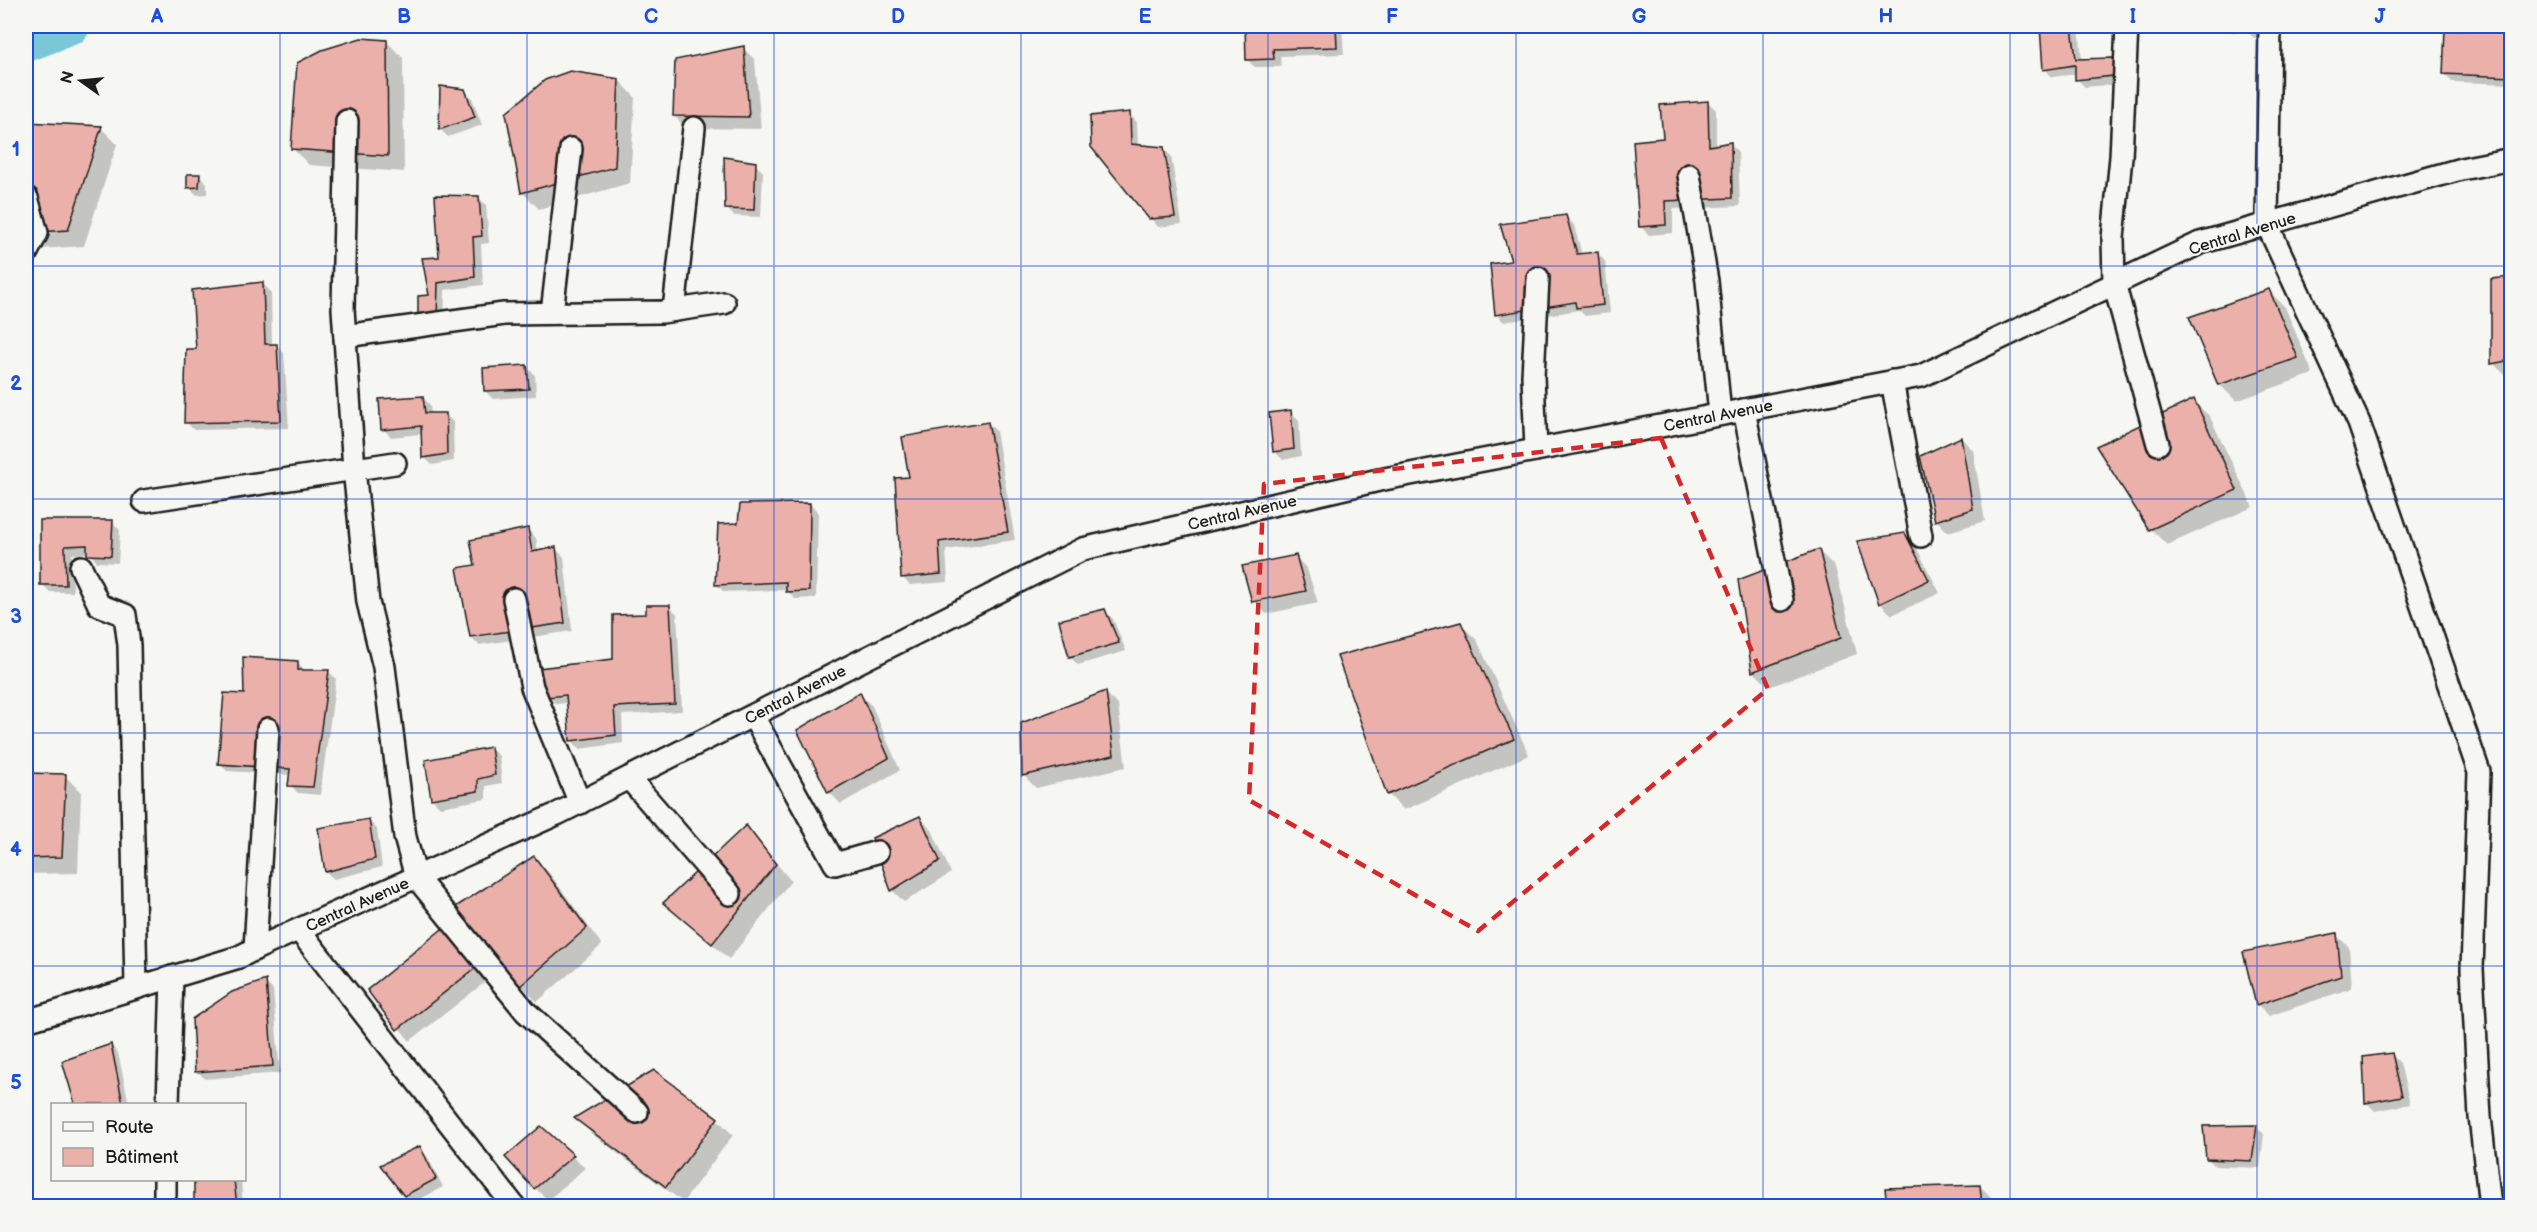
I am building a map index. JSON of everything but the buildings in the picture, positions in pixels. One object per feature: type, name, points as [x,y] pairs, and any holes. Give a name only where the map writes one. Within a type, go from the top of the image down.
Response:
[{"type":"street","points":[[2127,26],[2121,157],[2113,238],[2114,284],[2158,444]]},
{"type":"street","points":[[2270,26],[2267,224],[2359,423],[2478,772],[2472,969],[2481,1117],[2490,1206]]},
{"type":"street","points":[[347,121],[345,336],[354,469],[368,602],[384,667],[402,818],[416,878],[526,1012],[637,1112]]},
{"type":"street","points":[[674,310],[694,128]]},
{"type":"street","points":[[552,313],[571,149]]},
{"type":"street","name":"Central Avenue","points":[[26,1021],[172,977],[255,949],[416,878],[580,803],[1083,549],[1378,480],[1921,376],[2200,243],[2461,169],[2511,159]]},
{"type":"street","points":[[1689,175],[1707,281],[1720,414]]},
{"type":"street","points":[[26,254],[37,233],[27,198]]},
{"type":"street","points":[[1536,450],[1533,376],[1538,278]]},
{"type":"street","points":[[345,336],[504,314],[674,310],[724,303]]},
{"type":"street","points":[[1892,381],[1921,536]]},
{"type":"street","points":[[1744,410],[1782,600]]},
{"type":"street","points":[[144,501],[395,463]]},
{"type":"street","points":[[81,567],[99,605],[125,615],[129,645],[136,988]]},
{"type":"street","points":[[514,598],[532,687],[580,803]]},
{"type":"street","points":[[753,716],[835,864],[877,852]]},
{"type":"street","points":[[255,949],[268,729]]},
{"type":"street","points":[[629,778],[730,894]]},
{"type":"street","points":[[299,930],[514,1206]]},
{"type":"street","points":[[168,1103],[172,977]]},
{"type":"highlighted area","points":[[1661,438],[1768,689],[1478,931],[1249,800],[1264,484]]},
{"type":"waterway","points":[[26,43],[71,26]]}]
